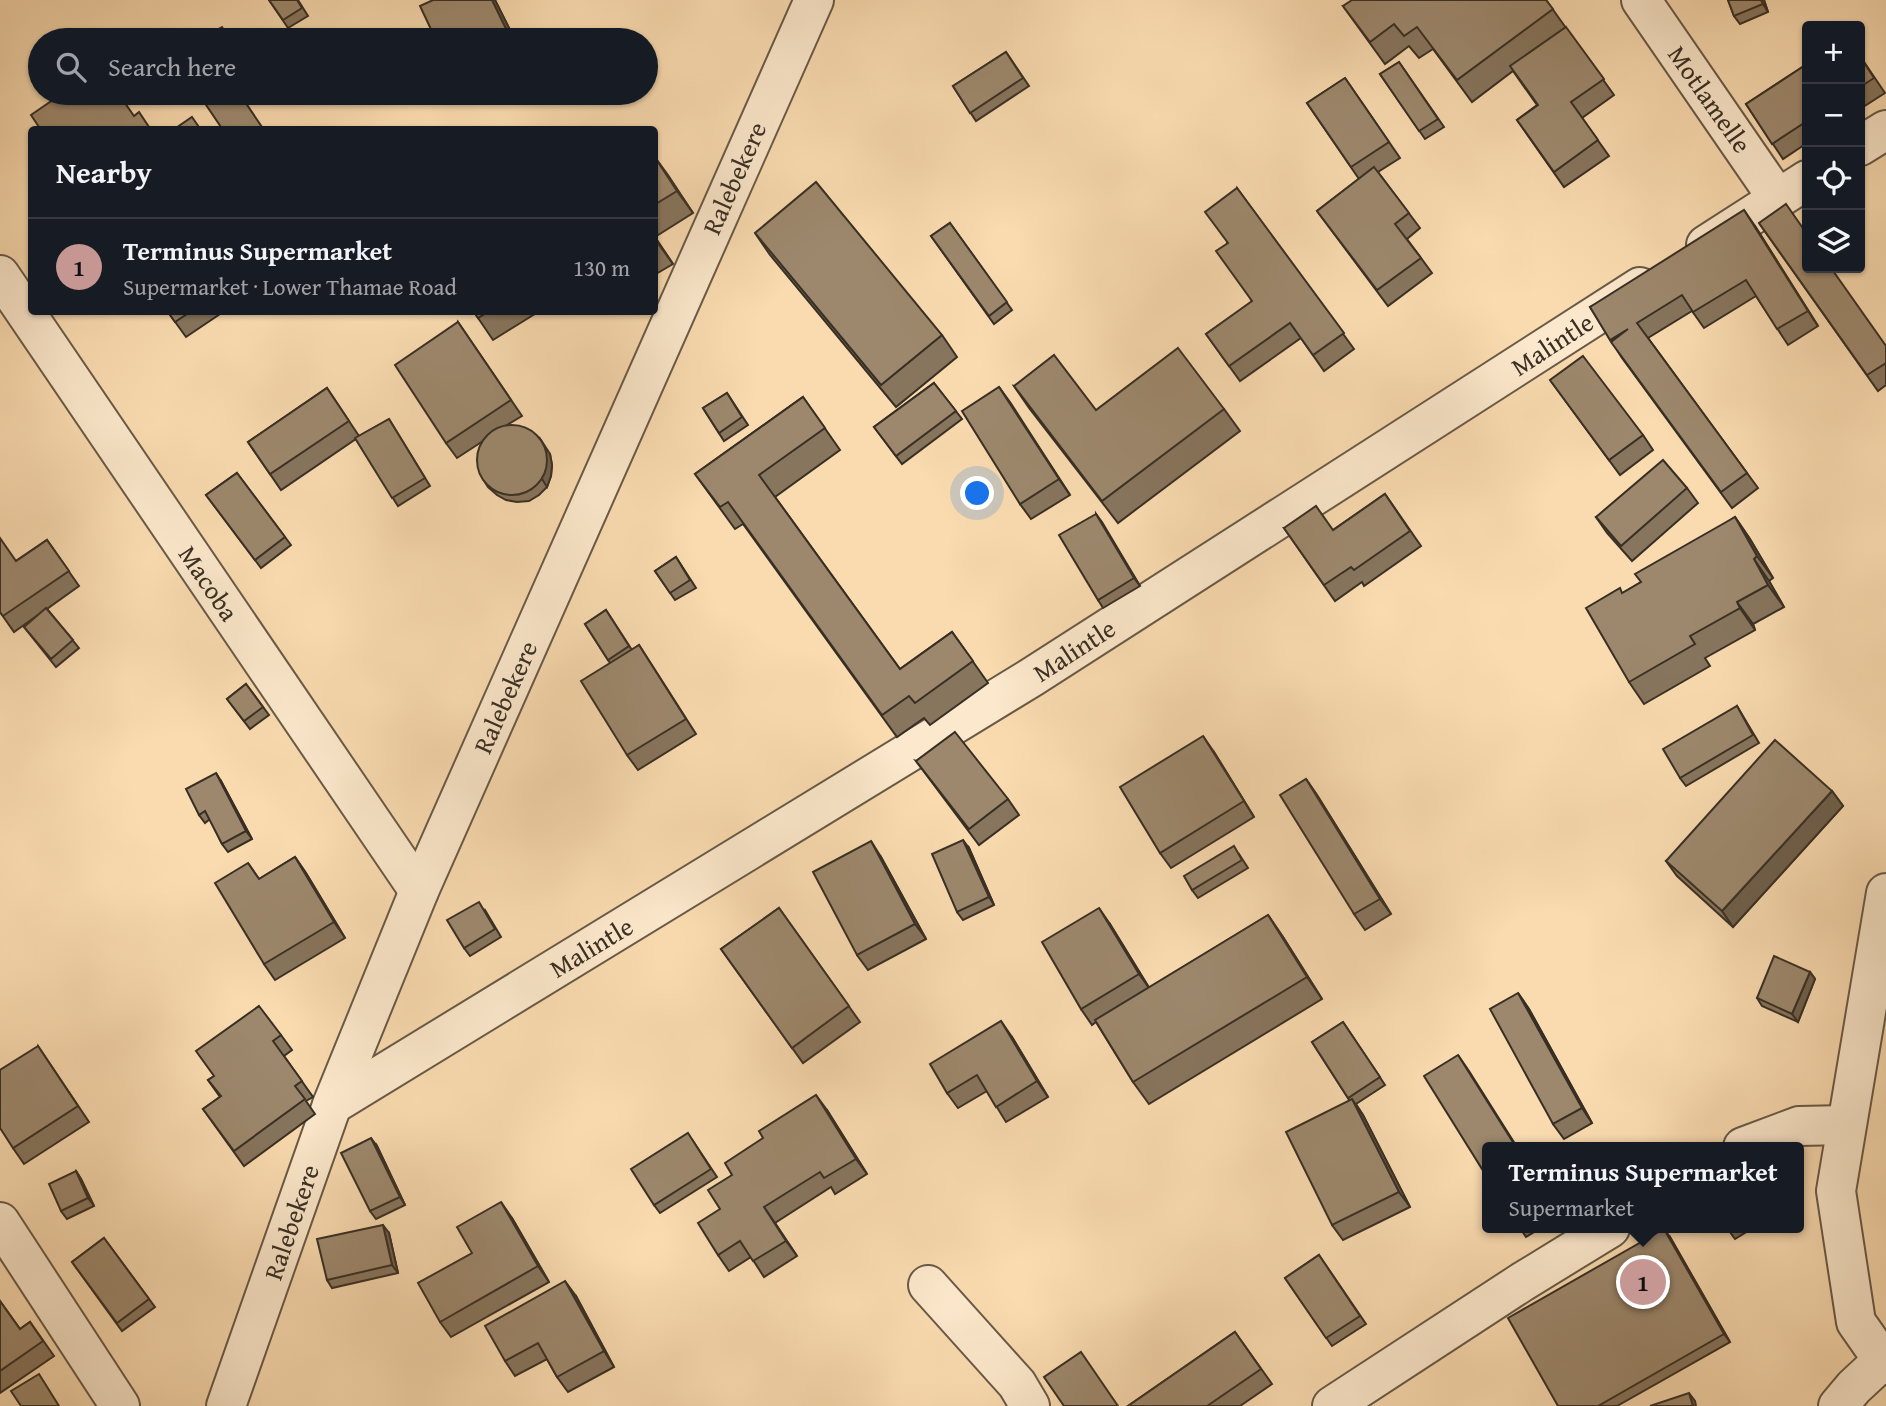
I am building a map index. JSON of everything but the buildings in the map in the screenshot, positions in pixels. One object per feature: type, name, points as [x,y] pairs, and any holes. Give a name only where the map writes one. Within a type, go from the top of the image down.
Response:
[{"type":"street","name":"Ralebekere","points":[[226,1406],[332,1105],[419,891],[814,0]]},
{"type":"street","name":"Motlamelle","points":[[1641,0],[1793,189]]},
{"type":"street","points":[[1865,143],[1886,130]]},
{"type":"street","name":"Malintle","points":[[332,1105],[1032,677],[1793,189]]},
{"type":"street","name":"Macoba","points":[[0,275],[419,891]]},
{"type":"street","points":[[1838,1406],[1854,1387],[1878,1344],[1836,1191],[1846,1125],[1877,997],[1886,893]]},
{"type":"street","points":[[1756,1142],[1799,1126],[1846,1125]]},
{"type":"street","points":[[0,1222],[120,1406]]},
{"type":"street","points":[[1332,1406],[1522,1282],[1603,1233]]},
{"type":"street","points":[[928,1285],[1017,1384],[1030,1406]]},
{"type":"place","name":"Terminus Supermarket","points":[[1643,1282]]}]
